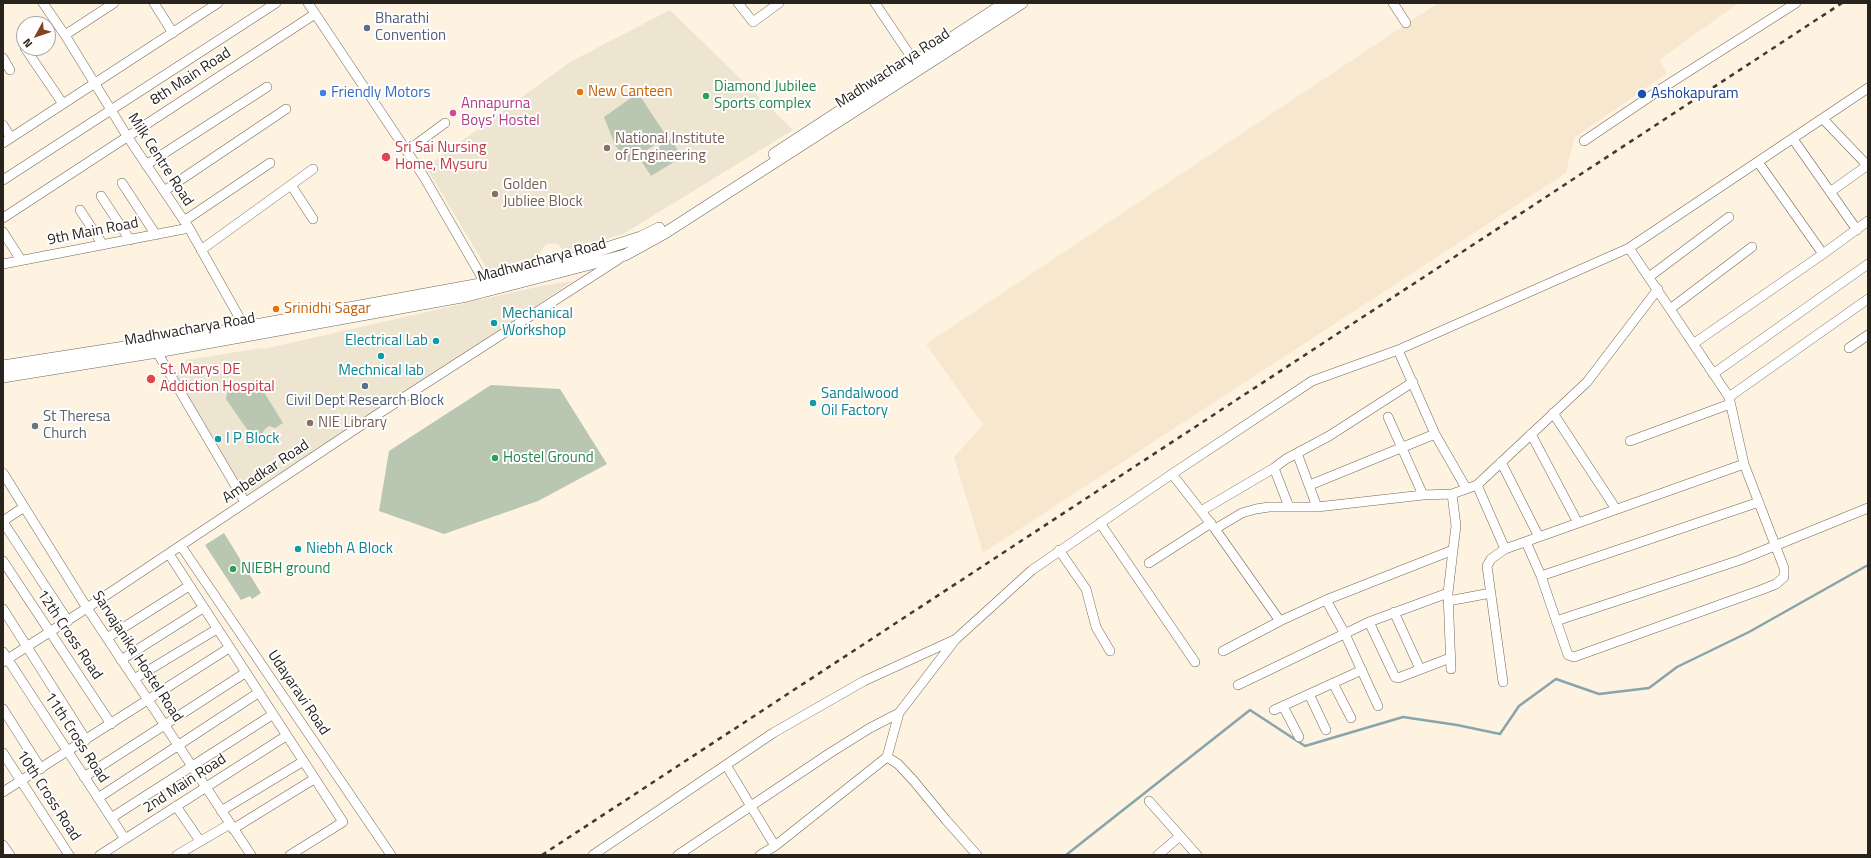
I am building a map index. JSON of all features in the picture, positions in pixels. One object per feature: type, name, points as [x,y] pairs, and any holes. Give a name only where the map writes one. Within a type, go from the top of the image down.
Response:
[{"type":"main road","name":"Madhwacharya Road","points":[[488,287],[625,255],[665,233],[917,66],[1005,3]]},
{"type":"main road","name":"Madhwacharya Road","points":[[488,287],[641,237],[655,231],[917,66],[1022,3]]},
{"type":"main road","points":[[3,366],[154,347],[488,287]]},
{"type":"main road","name":"Madhwacharya Road","points":[[3,377],[154,347]]},
{"type":"street","name":"Milk Centre Road","points":[[43,3],[65,35],[127,136],[202,250],[248,331]]},
{"type":"street","points":[[65,35],[114,3]]},
{"type":"street","points":[[154,3],[173,33]]},
{"type":"street","points":[[3,143],[218,3]]},
{"type":"street","points":[[3,180],[276,3]]},
{"type":"street","points":[[308,3],[424,177],[488,287]]},
{"type":"street","points":[[738,3],[753,22],[779,3]]},
{"type":"street","points":[[875,3],[917,66]]},
{"type":"street","points":[[1393,3],[1406,23]]},
{"type":"street","points":[[1584,141],[1664,87],[1796,3]]},
{"type":"street","name":"8th Main Road","points":[[3,218],[315,14]]},
{"type":"street","points":[[30,56],[63,104]]},
{"type":"street","points":[[3,58],[10,70]]},
{"type":"street","points":[[146,165],[267,87]]},
{"type":"street","points":[[760,855],[775,846],[887,757],[899,713],[956,639],[1032,570],[1058,550],[1312,381],[1398,350],[1629,248],[1867,90]]},
{"type":"street","points":[[164,191],[286,109]]},
{"type":"street","points":[[1823,119],[1868,166],[1830,192]]},
{"type":"street","points":[[407,151],[445,123]]},
{"type":"street","points":[[3,125],[12,138]]},
{"type":"street","points":[[1793,139],[1857,230]]},
{"type":"street","points":[[1758,162],[1823,254]]},
{"type":"street","points":[[186,225],[270,163]]},
{"type":"street","points":[[202,250],[313,169]]},
{"type":"street","points":[[122,183],[156,235]]},
{"type":"street","points":[[291,185],[313,219]]},
{"type":"street","points":[[101,196],[130,240]]},
{"type":"street","points":[[80,210],[103,245]]},
{"type":"street","points":[[1649,277],[1729,217]]},
{"type":"street","points":[[1693,344],[1868,221]]},
{"type":"street","name":"9th Main Road","points":[[3,264],[156,235],[186,225]]},
{"type":"street","points":[[3,232],[21,260]]},
{"type":"street","name":"Ambedkar Road","points":[[5,657],[27,646],[68,621],[245,502],[625,255],[641,237]]},
{"type":"street","points":[[1670,309],[1752,247]]},
{"type":"street","points":[[1526,542],[1541,576],[1568,655],[1574,658],[1776,584],[1784,577],[1784,568],[1744,464],[1729,400],[1658,289],[1629,248]]},
{"type":"street","points":[[1713,374],[1868,264]]},
{"type":"street","points":[[1149,563],[1213,526],[1242,513],[1256,509],[1269,507],[1317,506],[1423,495],[1452,494],[1477,485],[1587,382],[1658,289]]},
{"type":"street","points":[[1630,441],[1729,400],[1868,299]]},
{"type":"street","points":[[1849,348],[1868,335]]},
{"type":"street","points":[[154,347],[245,502]]},
{"type":"street","points":[[1398,350],[1435,434],[1466,488]]},
{"type":"street","points":[[1201,511],[1297,453],[1329,436],[1413,382]]},
{"type":"street","points":[[1554,413],[1616,509]]},
{"type":"street","points":[[1388,417],[1423,495]]},
{"type":"street","points":[[1310,485],[1435,434]]},
{"type":"street","points":[[1531,434],[1578,523]]},
{"type":"street","points":[[1297,453],[1317,506]]},
{"type":"street","points":[[1501,462],[1539,537]]},
{"type":"street","points":[[1503,682],[1488,561],[1505,549],[1744,464]]},
{"type":"street","points":[[1274,468],[1288,507]]},
{"type":"street","name":"Sarvajanika Hostel Road","points":[[3,473],[87,608],[251,855]]},
{"type":"street","points":[[1172,474],[1213,526],[1280,621]]},
{"type":"street","points":[[1477,485],[1505,549]]},
{"type":"street","points":[[1451,669],[1448,597],[1456,526],[1452,494]]},
{"type":"street","points":[[1541,576],[1759,502]]},
{"type":"street","points":[[24,507],[3,521],[68,621]]},
{"type":"street","points":[[1556,621],[1740,560],[1868,508]]},
{"type":"street","points":[[1100,523],[1195,662]]},
{"type":"street","name":"Udayaravi Road","points":[[181,546],[391,855]]},
{"type":"street","points":[[1058,550],[1086,590],[1096,627],[1110,650]]},
{"type":"street","points":[[1222,651],[1280,621],[1326,600],[1453,550]]},
{"type":"street","points":[[169,554],[302,762],[343,822],[290,855]]},
{"type":"street","name":"12th Cross Road","points":[[3,561],[111,724]]},
{"type":"street","points":[[107,638],[189,586]]},
{"type":"street","points":[[1238,685],[1369,622],[1394,612],[1448,597],[1491,594]]},
{"type":"street","points":[[1326,600],[1345,634],[1378,706]]},
{"type":"street","points":[[121,660],[203,608]]},
{"type":"street","points":[[3,609],[86,740]]},
{"type":"street","points":[[1394,612],[1420,669]]},
{"type":"street","points":[[1369,622],[1395,677],[1398,678],[1450,658]]},
{"type":"street","points":[[134,679],[216,629]]},
{"type":"street","points":[[593,855],[774,733],[864,681],[956,639]]},
{"type":"street","points":[[3,792],[229,648]]},
{"type":"street","name":"11th Cross Road","points":[[5,657],[125,839]]},
{"type":"street","points":[[1274,710],[1362,670]]},
{"type":"street","points":[[84,777],[245,673]]},
{"type":"street","points":[[1333,683],[1351,718]]},
{"type":"street","points":[[98,798],[258,693]]},
{"type":"street","points":[[1309,694],[1326,730]]},
{"type":"street","points":[[1283,706],[1299,737]]},
{"type":"street","points":[[3,709],[41,768]]},
{"type":"street","points":[[678,855],[870,728],[899,713]]},
{"type":"street","points":[[111,818],[272,715]]},
{"type":"street","name":"2nd Main Road","points":[[100,855],[286,736]]},
{"type":"street","name":"10th Cross Road","points":[[3,753],[69,855]]},
{"type":"street","points":[[887,757],[898,764],[913,780],[977,855]]},
{"type":"street","points":[[221,811],[302,762]]},
{"type":"street","points":[[726,765],[775,846]]},
{"type":"street","points":[[177,855],[200,841],[232,827],[314,779]]},
{"type":"street","points":[[1149,800],[1197,855]]},
{"type":"street","points":[[176,806],[200,841]]},
{"type":"street","points":[[1158,855],[1180,836]]},
{"type":"street","points":[[3,845],[10,855]]},
{"type":"shaded area","points":[[1438,3],[1739,3],[1659,60],[1667,73],[1574,138],[1566,173],[983,553],[954,457],[983,425],[926,344]]},
{"type":"shaded area","name":"National Institute of Engineering","points":[[670,10],[793,130],[623,234],[564,251],[558,244],[546,244],[536,259],[489,272],[426,167],[570,62]]},
{"type":"shaded area","points":[[573,281],[374,414],[244,496],[173,381],[186,360],[262,348],[264,349],[541,286]]},
{"type":"green space","points":[[638,93],[667,137],[628,162],[615,145],[604,117]]},
{"type":"green space","points":[[671,139],[682,157],[651,176],[640,159]]},
{"type":"green space","points":[[257,381],[283,423],[275,428],[269,426],[264,430],[261,437],[255,441],[226,399],[229,384]]},
{"type":"green space","name":"Hostel Ground","points":[[491,385],[560,389],[607,464],[538,501],[444,534],[379,511],[389,451]]},
{"type":"green space","name":"NIEBH ground","points":[[224,533],[261,593],[252,599],[250,596],[241,600],[205,545]]},
{"type":"waterway","points":[[1066,855],[1250,710],[1305,746],[1403,717],[1457,725],[1500,734],[1519,706],[1556,679],[1599,694],[1649,688],[1677,667],[1749,632],[1868,565]]},
{"type":"railway","points":[[542,855],[1842,3]]},
{"type":"place","name":"Bharathi Convention","points":[[367,28]]},
{"type":"place","name":"New Canteen","points":[[580,92]]},
{"type":"place","name":"Friendly Motors","points":[[323,93]]},
{"type":"place","name":"Ashokapuram","points":[[1642,94]]},
{"type":"place","name":"Diamond Jubilee Sports complex","points":[[706,96]]},
{"type":"place","name":"Annapurna Boys' Hostel","points":[[453,113]]},
{"type":"place","name":"National Institute of Engineering","points":[[607,148]]},
{"type":"place","name":"Sri Sai Nursing Home, Mysuru","points":[[386,157]]},
{"type":"place","name":"Golden Jubliee Block","points":[[495,194]]},
{"type":"place","name":"Srinidhi Sagar","points":[[276,309]]},
{"type":"place","name":"Mechanical Workshop","points":[[494,323]]},
{"type":"place","name":"Electrical Lab","points":[[436,341]]},
{"type":"place","name":"Mechnical lab","points":[[381,356]]},
{"type":"place","name":"St. Marys DE Addiction Hospital","points":[[151,379]]},
{"type":"place","name":"Civil Dept Research Block","points":[[365,386]]},
{"type":"place","name":"Sandalwood Oil Factory","points":[[813,403]]},
{"type":"place","name":"NIE Library","points":[[310,423]]},
{"type":"place","name":"St Theresa Church","points":[[35,426]]},
{"type":"place","name":"I P Block","points":[[218,439]]},
{"type":"place","name":"Hostel Ground","points":[[495,458]]},
{"type":"place","name":"Niebh A Block","points":[[298,549]]},
{"type":"place","name":"NIEBH ground","points":[[233,569]]}]
